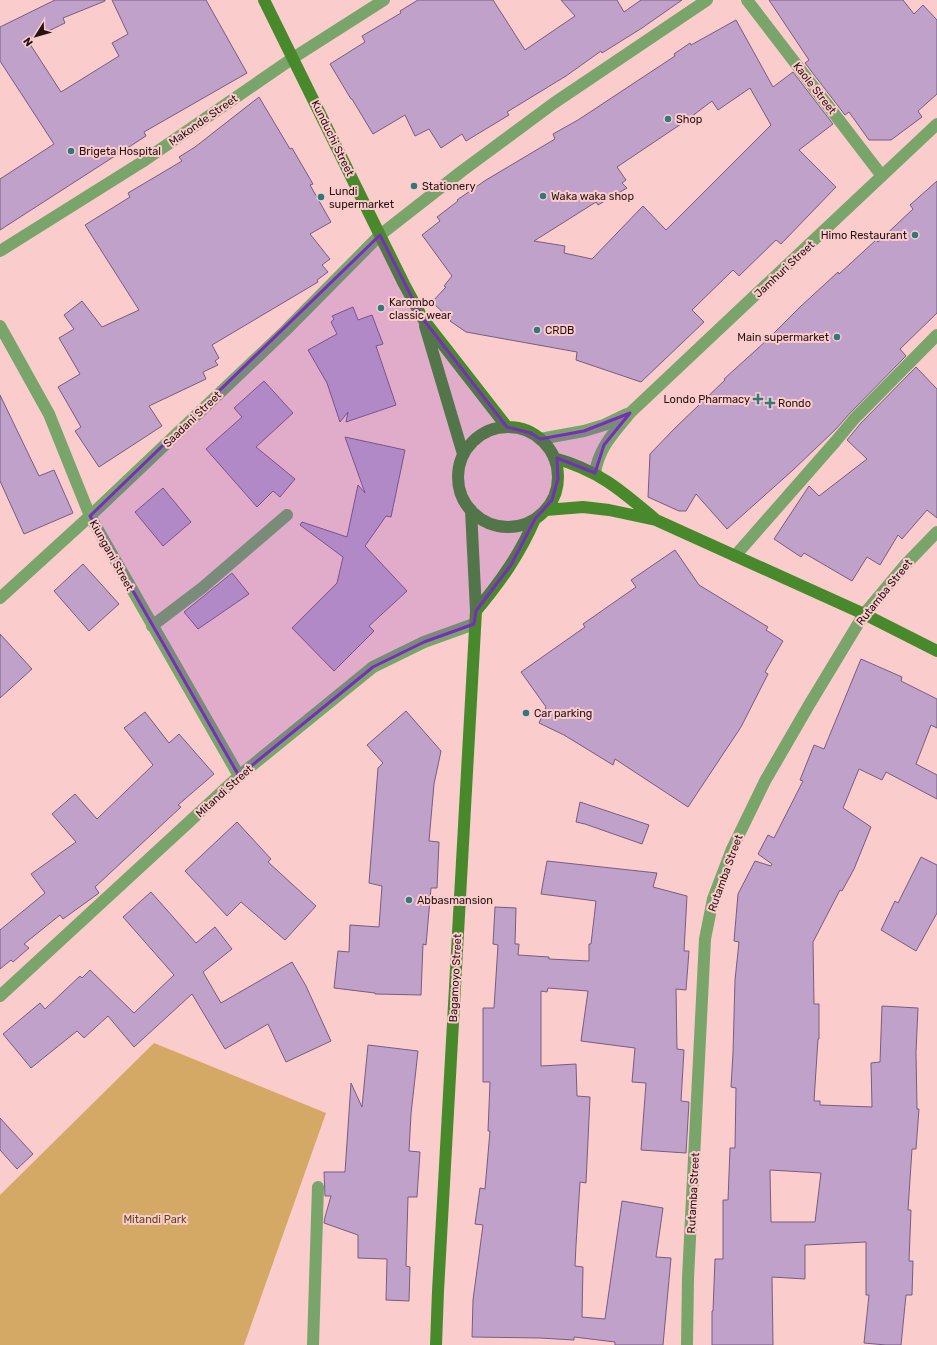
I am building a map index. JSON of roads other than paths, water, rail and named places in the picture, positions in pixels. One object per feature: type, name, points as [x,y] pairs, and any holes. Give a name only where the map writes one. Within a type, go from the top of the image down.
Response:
[{"type":"main road","name":"Kunduchi Street","points":[[264,0],[423,319]]},
{"type":"main road","points":[[423,319],[508,427]]},
{"type":"main road","points":[[423,319],[463,454]]},
{"type":"main road","points":[[508,427],[519,428],[531,432],[540,439],[554,458],[558,479],[556,490],[546,510],[535,519],[523,525],[509,527],[495,525],[488,522],[471,510],[462,497],[458,483],[458,468],[463,454],[471,443],[482,434],[494,429],[508,427]]},
{"type":"main road","points":[[554,458],[574,463],[595,473],[615,486],[656,520]]},
{"type":"main road","points":[[546,510],[583,507],[609,510],[656,520],[864,614],[937,651]]},
{"type":"main road","name":"Bagamoyo Street","points":[[436,1345],[474,624],[476,611],[472,557],[471,510]]},
{"type":"main road","points":[[476,611],[496,587],[526,541],[535,519]]},
{"type":"street","name":"Makonde Street","points":[[0,250],[142,162],[293,58],[384,0]]},
{"type":"street","name":"Saadani Street","points":[[0,598],[90,516],[285,330],[380,235],[462,171],[554,103],[707,0]]},
{"type":"street","name":"Kaole Street","points":[[747,0],[882,176]]},
{"type":"street","name":"Jamhuri Street","points":[[630,413],[937,124]]},
{"type":"street","name":"Kiungani Street","points":[[0,326],[49,414],[90,516],[239,776]]},
{"type":"street","points":[[735,556],[855,418],[937,335]]},
{"type":"street","points":[[540,439],[584,431],[604,425],[630,413]]},
{"type":"street","points":[[595,473],[598,458],[604,445],[630,413]]},
{"type":"street","points":[[152,626],[202,588],[287,515]]},
{"type":"street","name":"Rutamba Street","points":[[687,1345],[689,1262],[705,939],[713,899],[732,849],[765,781],[864,614],[905,565],[937,532]]},
{"type":"street","name":"Mitandi Street","points":[[0,996],[239,776],[373,667],[424,642],[474,624]]},
{"type":"street","points":[[313,1345],[318,1187]]},
{"type":"place","name":"Shop","points":[[668,119]]},
{"type":"place","name":"Brigeta Hospital","points":[[71,151]]},
{"type":"place","name":"Stationery","points":[[414,186]]},
{"type":"place","name":"Waka waka shop","points":[[543,196]]},
{"type":"place","name":"Lundi supermarket","points":[[321,197]]},
{"type":"place","name":"Himo Restaurant","points":[[915,235]]},
{"type":"place","name":"Karombo classic wear","points":[[381,308]]},
{"type":"place","name":"CRDB","points":[[537,330]]},
{"type":"place","name":"Main supermarket","points":[[837,337]]},
{"type":"place","name":"Londo Pharmacy","points":[[758,399]]},
{"type":"place","name":"Rondo","points":[[770,403]]},
{"type":"place","name":"Car parking","points":[[526,713]]},
{"type":"place","name":"Abbasmansion","points":[[409,900]]},
{"type":"park label","name":"Mitandi Park","points":[[155,1219]]}]
